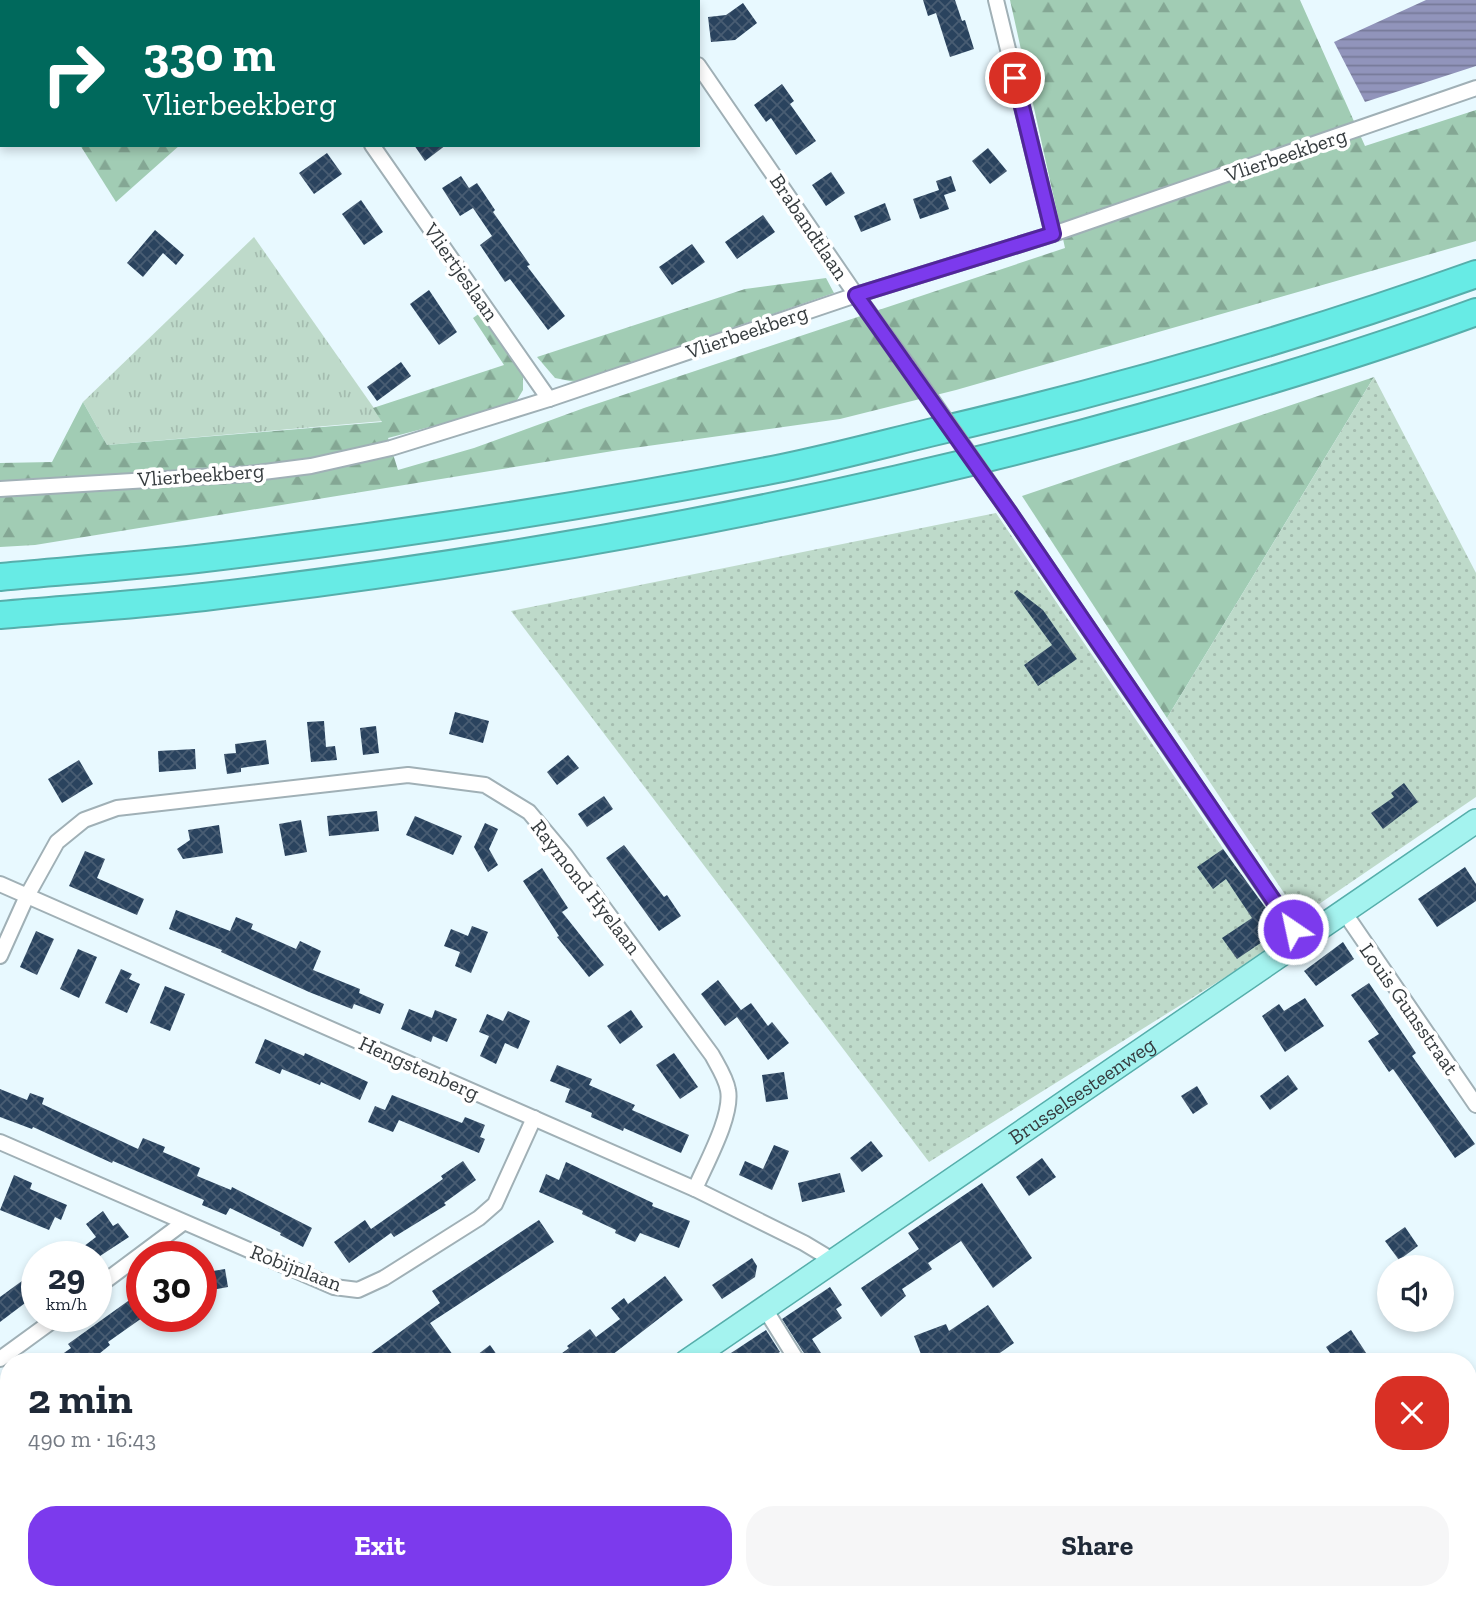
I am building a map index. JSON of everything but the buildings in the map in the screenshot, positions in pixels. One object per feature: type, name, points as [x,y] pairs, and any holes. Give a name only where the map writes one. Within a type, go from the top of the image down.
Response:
[{"type":"highway","points":[[0,577],[195,559],[397,533],[582,504],[785,467],[1005,415],[1197,364],[1398,302],[1476,274]]},
{"type":"highway","points":[[0,615],[201,597],[400,572],[593,542],[794,504],[1022,450],[1206,399],[1412,336],[1476,313]]},
{"type":"main road","name":"Brusselsesteenweg","points":[[699,1353],[1476,821]]},
{"type":"street","points":[[996,0],[1053,234]]},
{"type":"street","name":"Brabandtlaan","points":[[700,68],[1010,513],[1301,942]]},
{"type":"street","name":"Vlierbeekberg","points":[[0,489],[248,474],[312,466],[391,448],[549,399],[856,295],[1053,234],[1476,89]]},
{"type":"street","name":"Vliertjeslaan","points":[[373,147],[549,399]]},
{"type":"street","name":"Raymond Hyelaan","points":[[0,956],[27,897],[57,842],[84,820],[117,808],[408,775],[485,785],[529,812],[565,855],[712,1055],[729,1091],[729,1104],[695,1189]]},
{"type":"street","name":"Hengstenberg","points":[[0,884],[695,1189],[804,1243],[834,1261]]},
{"type":"street","name":"Louis Gunsstraat","points":[[1344,912],[1476,1105]]},
{"type":"street","name":"Robijnlaan","points":[[0,1142],[334,1287],[358,1290],[479,1218],[495,1204],[534,1118]]},
{"type":"street","points":[[112,1276],[183,1223]]},
{"type":"street","points":[[765,1309],[792,1353]]},
{"type":"street","points":[[8,1353],[37,1332]]},
{"type":"green space","points":[[1010,0],[1300,0],[1365,146],[1476,110],[1476,241],[956,390],[840,419],[619,450],[35,545],[0,547],[0,463],[52,462],[83,402],[107,445],[382,422],[373,408],[504,365],[473,318],[480,313],[523,373],[523,390],[517,400],[498,409],[388,438],[398,470],[474,448],[584,408],[1065,248]]},
{"type":"green space","points":[[81,147],[178,147],[116,202]]},
{"type":"green space","points":[[254,237],[383,421],[107,445],[83,402]]},
{"type":"green space","points":[[826,278],[834,293],[575,382],[555,378],[537,357],[745,289]]},
{"type":"green space","points":[[1374,377],[1167,718],[1022,496]]},
{"type":"green space","points":[[1374,377],[1476,573],[1476,797],[1300,917],[1167,718]]},
{"type":"green space","points":[[996,513],[1285,940],[929,1162],[511,611]]},
{"type":"water","points":[[1426,0],[1476,0],[1476,66],[1365,102],[1334,42]]},
{"type":"route","points":[[1015,78],[1053,234],[856,295],[1010,513],[1293,929]]}]
